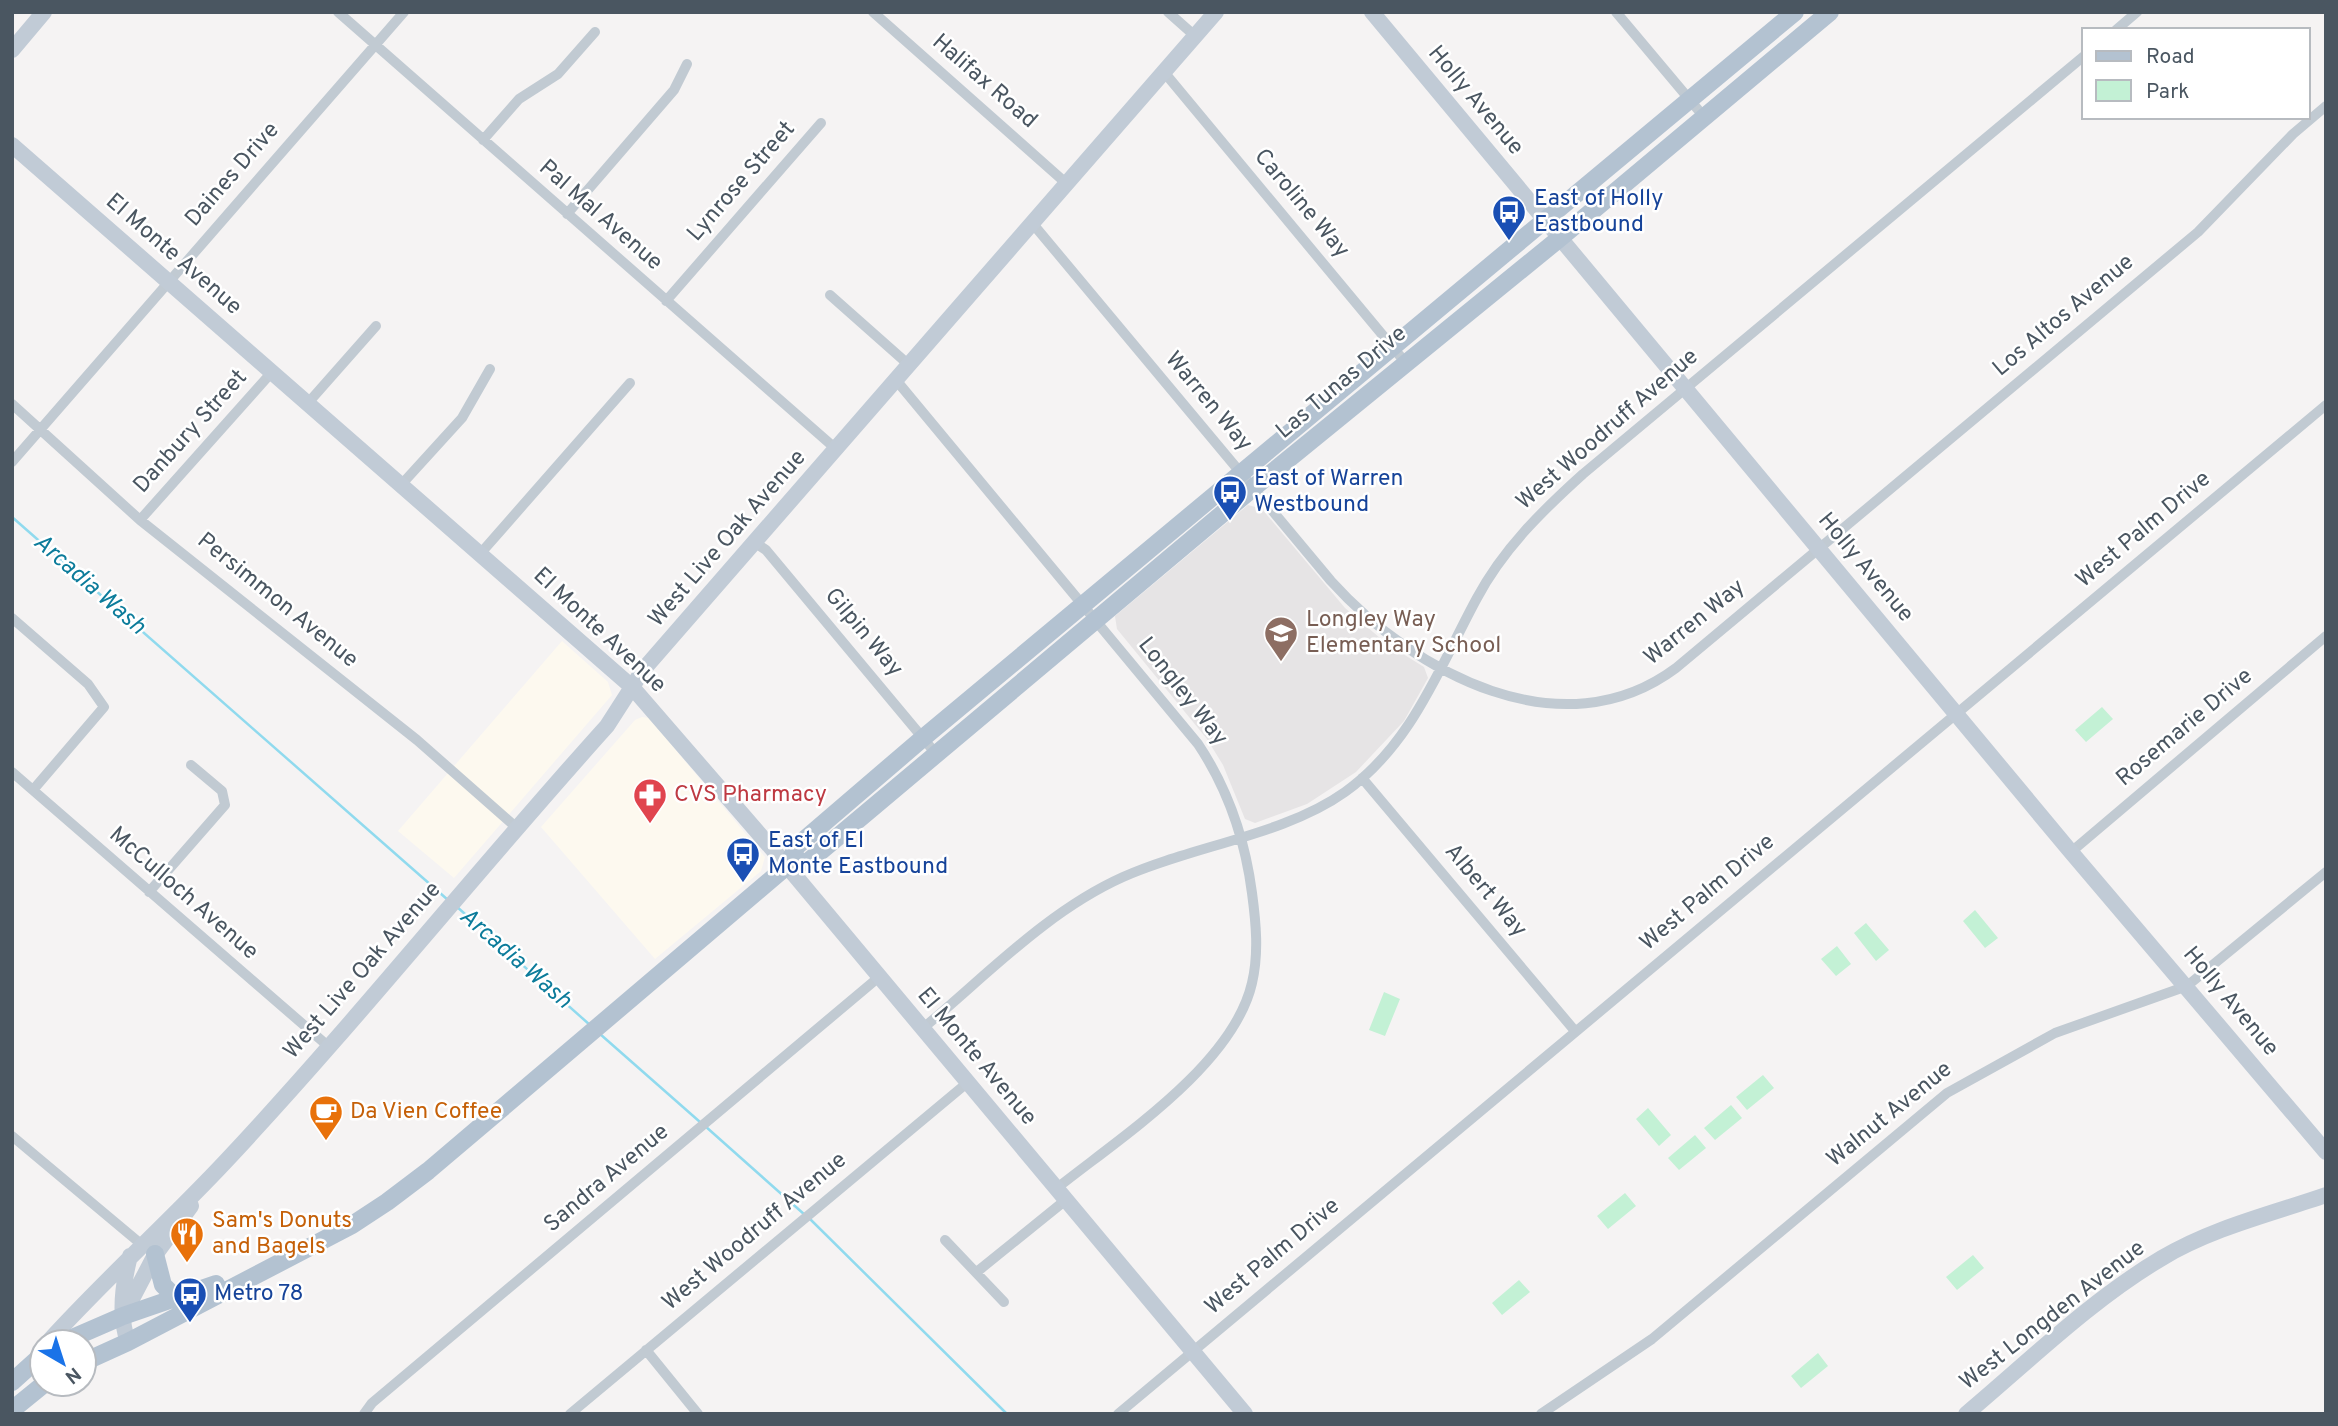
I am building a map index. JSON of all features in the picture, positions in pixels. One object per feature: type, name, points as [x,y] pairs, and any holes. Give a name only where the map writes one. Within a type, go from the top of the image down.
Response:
[{"type":"main road","name":"Las Tunas Drive","points":[[98,1356],[352,1224],[387,1202],[787,866],[797,846],[923,738],[1795,12]]},
{"type":"main road","name":"Las Tunas Drive","points":[[787,866],[807,863],[1253,488],[1560,238],[1830,12]]},
{"type":"main road","points":[[142,1250],[163,1285],[177,1299]]},
{"type":"main road","name":"Las Tunas Drive","points":[[97,1328],[285,1258]]},
{"type":"main road","points":[[98,1342],[117,1331],[123,1317]]},
{"type":"main road","points":[[12,1382],[28,1368]]},
{"type":"main road","points":[[12,1410],[28,1397]]},
{"type":"street","points":[[12,50],[44,12]]},
{"type":"street","name":"Pal Mal Avenue","points":[[338,12],[836,449]]},
{"type":"street","name":"Daines Drive","points":[[12,462],[404,12]]},
{"type":"street","name":"Halifax Road","points":[[873,12],[1067,184]]},
{"type":"street","points":[[1168,12],[1195,37]]},
{"type":"street","name":"West Live Oak Avenue","points":[[62,1328],[142,1250],[225,1162],[328,1046],[607,726],[632,687],[754,542],[1216,12]]},
{"type":"street","name":"Holly Avenue","points":[[1372,12],[2071,852],[2326,1152]]},
{"type":"street","points":[[1616,12],[1705,118]]},
{"type":"street","points":[[2118,28],[2137,12]]},
{"type":"street","points":[[483,140],[519,99],[558,74],[595,32]]},
{"type":"street","name":"West Woodruff Avenue","points":[[922,1029],[1076,902],[1157,862],[1311,813],[1362,778],[1397,743],[1411,724],[1477,597],[1531,524],[1583,474],[2082,58]]},
{"type":"street","points":[[567,214],[674,90],[687,64]]},
{"type":"street","name":"Caroline Way","points":[[1164,72],[1405,362]]},
{"type":"street","name":"Los Altos Avenue","points":[[1819,548],[2197,232],[2293,134],[2326,106]]},
{"type":"street","name":"Lynrose Street","points":[[666,301],[821,123]]},
{"type":"street","name":"El Monte Avenue","points":[[12,145],[632,687],[787,866],[1245,1414]]},
{"type":"street","name":"Warren Way","points":[[1032,225],[1331,581],[1371,622],[1409,649],[1442,667],[1515,700],[1576,705],[1621,697],[1641,690],[1676,668],[1819,548]]},
{"type":"street","points":[[830,295],[909,365]]},
{"type":"street","points":[[308,403],[376,326]]},
{"type":"street","points":[[401,485],[462,418],[490,369]]},
{"type":"street","name":"Danbury Street","points":[[140,520],[272,372]]},
{"type":"street","name":"Longley Way","points":[[896,380],[1098,619],[1198,744],[1215,771],[1242,836],[1254,906],[1257,953],[1252,983],[1244,1009],[1228,1037],[1179,1089],[978,1271]]},
{"type":"street","points":[[480,554],[630,383]]},
{"type":"street","name":"Persimmon Avenue","points":[[12,404],[140,520],[417,740],[517,828]]},
{"type":"street","name":"West Palm Drive","points":[[1118,1414],[2326,405]]},
{"type":"street","name":"Gilpin Way","points":[[754,542],[766,550],[937,755]]},
{"type":"street","points":[[12,618],[88,684],[104,707],[33,790]]},
{"type":"street","name":"Rosemarie Drive","points":[[2071,852],[2326,636]]},
{"type":"street","points":[[149,892],[225,805],[222,791],[191,765]]},
{"type":"street","name":"McCulloch Avenue","points":[[12,772],[328,1046]]},
{"type":"street","name":"Albert Way","points":[[1362,778],[1576,1031]]},
{"type":"street","name":"Walnut Avenue","points":[[1541,1414],[1652,1339],[1947,1093],[2055,1033],[2187,986],[2326,872]]},
{"type":"street","name":"Sandra Avenue","points":[[364,1414],[372,1403],[878,978]]},
{"type":"street","name":"West Woodruff Avenue","points":[[570,1414],[967,1083]]},
{"type":"street","points":[[12,1136],[142,1250],[124,1280],[123,1317],[128,1342]]},
{"type":"street","name":"West Longden Avenue","points":[[1966,1414],[2101,1301],[2164,1257],[2249,1220],[2326,1195]]},
{"type":"street","points":[[945,1240],[978,1271],[1004,1302]]},
{"type":"street","name":"West Live Oak Avenue","points":[[123,1317],[142,1250]]},
{"type":"street","points":[[646,1350],[698,1414]]},
{"type":"street","points":[[12,1382],[28,1364]]},
{"type":"shaded area","name":"Longley Way Elementary School","points":[[1248,505],[1262,509],[1345,608],[1387,644],[1424,667],[1428,678],[1404,721],[1356,772],[1307,804],[1255,823],[1245,819],[1223,765],[1207,739],[1117,629],[1115,616]]},
{"type":"shaded area","points":[[562,641],[608,682],[612,695],[454,878],[398,831]]},
{"type":"shaded area","points":[[649,718],[765,857],[761,871],[655,959],[541,827],[635,720]]},
{"type":"green space","points":[[2102,707],[2113,719],[2086,742],[2075,730]]},
{"type":"green space","points":[[1975,910],[1998,938],[1985,948],[1963,921]]},
{"type":"green space","points":[[1866,923],[1889,950],[1876,961],[1854,933]]},
{"type":"green space","points":[[1837,946],[1851,964],[1836,976],[1821,959]]},
{"type":"green space","points":[[1384,992],[1400,999],[1385,1036],[1369,1030]]},
{"type":"green space","points":[[1763,1075],[1774,1088],[1747,1110],[1736,1097]]},
{"type":"green space","points":[[1731,1105],[1742,1118],[1715,1140],[1704,1128]]},
{"type":"green space","points":[[1648,1108],[1671,1135],[1659,1146],[1636,1119]]},
{"type":"green space","points":[[1695,1135],[1706,1148],[1679,1170],[1668,1158]]},
{"type":"green space","points":[[1625,1193],[1636,1206],[1608,1229],[1597,1216]]},
{"type":"green space","points":[[1973,1255],[1984,1268],[1957,1290],[1946,1277]]},
{"type":"green space","points":[[1519,1280],[1530,1292],[1502,1315],[1492,1303]]},
{"type":"green space","points":[[1818,1353],[1828,1366],[1801,1388],[1791,1376]]},
{"type":"waterway","name":"Arcadia Wash","points":[[12,517],[448,900]]},
{"type":"waterway","name":"Arcadia Wash","points":[[456,906],[590,1025]]},
{"type":"waterway","name":"Arcadia Wash","points":[[600,1034],[700,1122]]},
{"type":"waterway","name":"Arcadia Wash","points":[[705,1126],[805,1215]]},
{"type":"waterway","name":"Arcadia Wash","points":[[810,1219],[1007,1414]]},
{"type":"place","name":"East of Holly Eastbound","points":[[1509,242]]},
{"type":"place","name":"East of Warren Westbound","points":[[1230,522]]},
{"type":"place","name":"Longley Way Elementary School","points":[[1281,663]]},
{"type":"place","name":"CVS Pharmacy","points":[[650,825]]},
{"type":"place","name":"East of El Monte Eastbound","points":[[743,884]]},
{"type":"place","name":"Da Vien Coffee","points":[[326,1142]]},
{"type":"place","name":"Sam's Donuts and Bagels","points":[[187,1264]]},
{"type":"place","name":"Metro 78","points":[[190,1324]]}]
